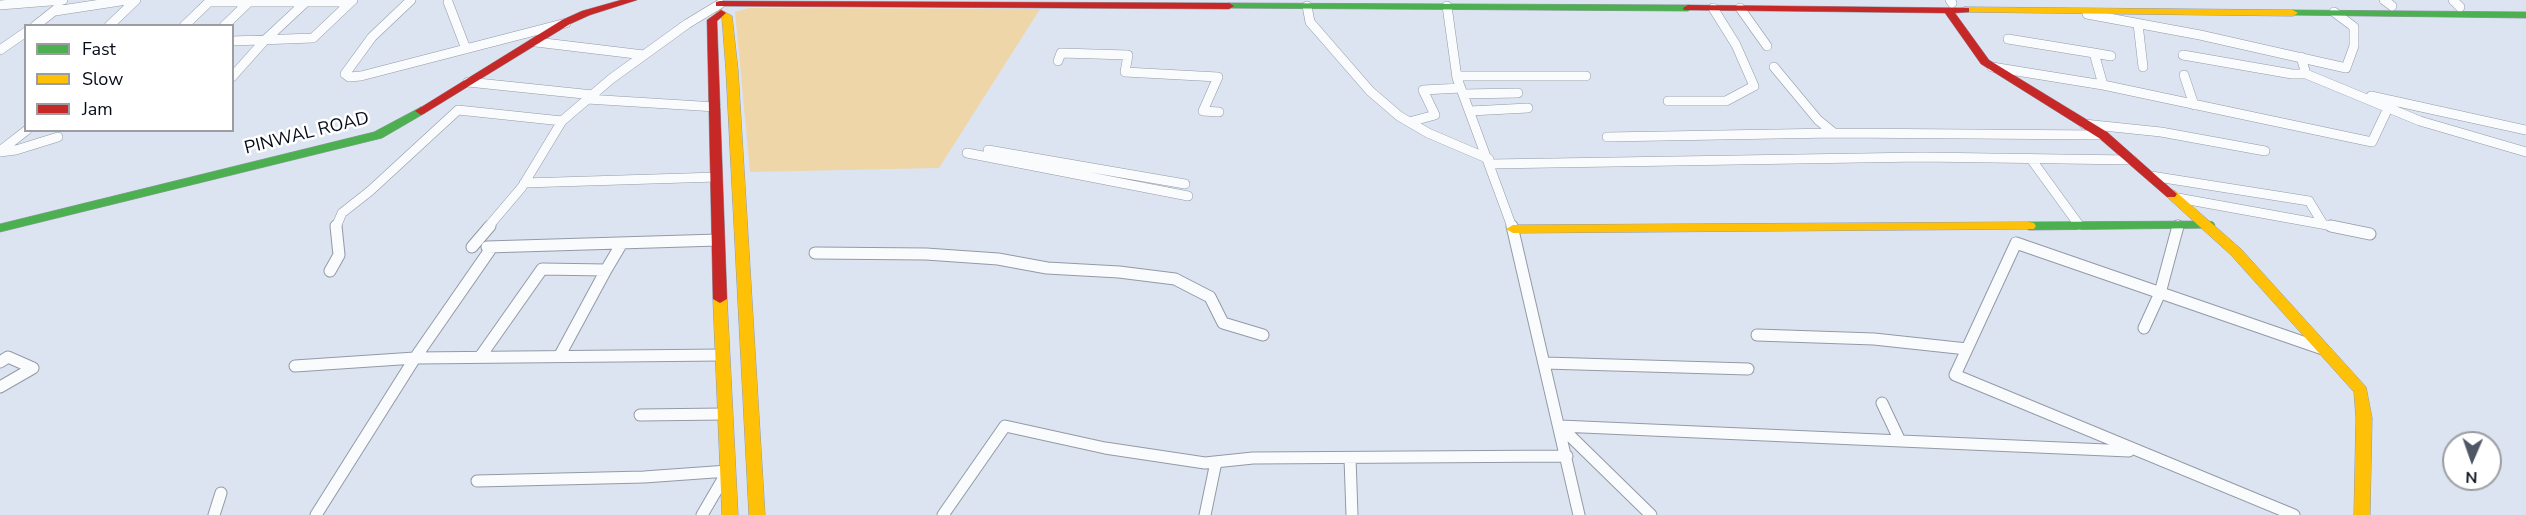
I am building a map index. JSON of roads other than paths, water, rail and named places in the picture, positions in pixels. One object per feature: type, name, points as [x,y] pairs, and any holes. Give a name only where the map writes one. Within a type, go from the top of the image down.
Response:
[{"type":"main road","name":"PINWAL ROAD","points":[[0,228],[378,135],[566,22],[586,13],[632,0]]},
{"type":"main road","points":[[1242,0],[1454,2]]},
{"type":"main road","points":[[720,6],[1085,2],[2388,3],[2526,8]]},
{"type":"main road","points":[[730,48],[732,37],[743,19],[758,10],[782,4]]},
{"type":"main road","points":[[1614,4],[1713,8],[1950,4],[2066,10],[2526,15]]},
{"type":"main road","points":[[1950,4],[1985,63],[2103,135],[2178,198],[2236,252],[2361,391],[2364,418],[2362,515]]},
{"type":"main road","points":[[720,6],[728,16],[741,200],[742,258],[752,394],[757,515]]},
{"type":"main road","points":[[720,6],[712,20],[724,414],[730,515]]},
{"type":"main road","points":[[1514,229],[2208,225]]},
{"type":"street","points":[[0,5],[64,0]]},
{"type":"street","points":[[38,24],[55,11],[64,0]]},
{"type":"street","points":[[55,11],[127,0]]},
{"type":"street","points":[[111,24],[136,0]]},
{"type":"street","points":[[411,0],[372,37],[345,74],[349,77],[361,76],[566,22]]},
{"type":"street","points":[[186,24],[210,1],[352,1]]},
{"type":"street","points":[[226,24],[250,1]]},
{"type":"street","points":[[234,75],[265,40],[307,1]]},
{"type":"street","points":[[234,41],[313,38],[352,1]]},
{"type":"street","points":[[448,2],[466,49]]},
{"type":"street","points":[[1306,2],[1310,22],[1370,91],[1409,122],[1490,161],[1922,157],[2132,160]]},
{"type":"street","points":[[1454,2],[1457,76],[1514,229],[1579,515]]},
{"type":"street","points":[[718,240],[472,247],[524,183],[562,121],[644,55],[720,6]]},
{"type":"street","points":[[1668,101],[1726,101],[1754,86],[1736,45],[1713,8]]},
{"type":"street","points":[[1740,8],[1767,46]]},
{"type":"street","points":[[2066,10],[2346,68],[2354,46],[2354,27],[2334,12]]},
{"type":"street","points":[[2138,24],[2143,67]]},
{"type":"street","points":[[0,50],[24,33]]},
{"type":"street","points":[[2008,39],[2111,56]]},
{"type":"street","points":[[536,42],[644,55]]},
{"type":"street","points":[[1058,61],[1061,53],[1128,55],[1125,72],[1218,77],[1203,111],[1219,112]]},
{"type":"street","points":[[2094,53],[2103,85]]},
{"type":"street","points":[[2183,56],[2292,74],[2306,74],[2420,121],[2526,152]]},
{"type":"street","points":[[2301,57],[2306,74]]},
{"type":"street","points":[[1774,67],[1818,120],[1834,133]]},
{"type":"street","points":[[1992,67],[2103,85],[2372,142],[2388,108]]},
{"type":"street","points":[[2184,75],[2194,105]]},
{"type":"street","points":[[1457,76],[1586,76]]},
{"type":"street","points":[[468,81],[590,97],[716,107]]},
{"type":"street","points":[[1409,122],[1435,115],[1423,90],[1518,93]]},
{"type":"street","points":[[2367,99],[2373,96],[2526,130]]},
{"type":"street","points":[[1470,111],[1528,108]]},
{"type":"street","points":[[330,271],[339,255],[336,225],[342,213],[378,184],[458,110],[562,121]]},
{"type":"street","points":[[2084,124],[2161,132],[2265,151]]},
{"type":"street","points":[[0,152],[25,132]]},
{"type":"street","points":[[1607,137],[1834,133],[2103,135]]},
{"type":"street","points":[[0,152],[16,150],[58,136]]},
{"type":"street","points":[[988,150],[1185,184]]},
{"type":"street","points":[[968,153],[1188,196]]},
{"type":"street","points":[[2031,159],[2079,225]]},
{"type":"street","points":[[2151,176],[2309,201],[2323,224]]},
{"type":"street","points":[[524,183],[717,177]]},
{"type":"street","points":[[2178,198],[2370,234]]},
{"type":"street","points":[[2144,328],[2160,293],[2178,225]]},
{"type":"street","points":[[560,355],[622,243]]},
{"type":"street","points":[[2294,515],[1955,375],[2016,243],[2323,349]]},
{"type":"street","points":[[316,515],[415,358],[492,247]]},
{"type":"street","points":[[815,253],[946,255],[1047,268],[1119,272],[1175,279],[1210,297],[1223,323],[1263,335]]},
{"type":"street","points":[[480,357],[542,269],[606,270]]},
{"type":"street","points":[[1757,335],[1874,339],[1967,349]]},
{"type":"street","points":[[295,366],[415,358],[723,355]]},
{"type":"street","points":[[0,362],[8,357],[33,368],[0,387]]},
{"type":"street","points":[[1545,363],[1748,369]]},
{"type":"street","points":[[1882,403],[1900,441]]},
{"type":"street","points":[[640,415],[724,414]]},
{"type":"street","points":[[943,515],[1005,426],[1105,447],[1205,463],[1253,458],[1567,456]]},
{"type":"street","points":[[1560,426],[2139,452]]},
{"type":"street","points":[[1560,426],[1651,515]]},
{"type":"street","points":[[1350,458],[1352,515]]},
{"type":"street","points":[[1205,515],[1216,462]]},
{"type":"street","points":[[477,481],[644,477],[728,471]]},
{"type":"street","points":[[702,515],[728,471]]},
{"type":"street","points":[[214,515],[221,493]]}]
